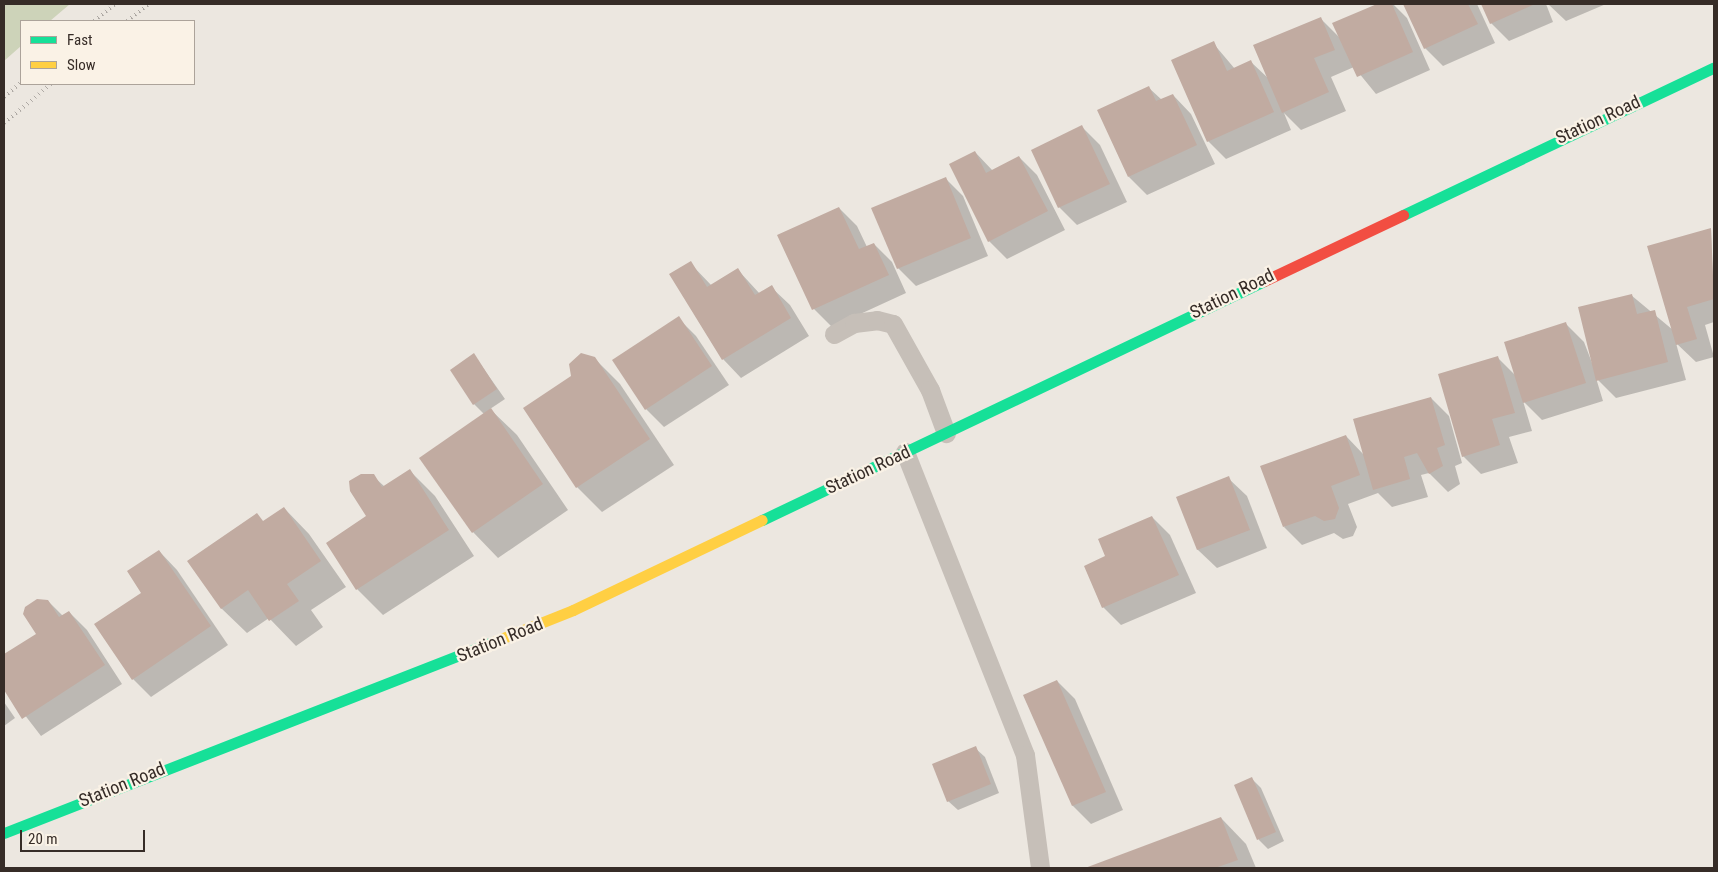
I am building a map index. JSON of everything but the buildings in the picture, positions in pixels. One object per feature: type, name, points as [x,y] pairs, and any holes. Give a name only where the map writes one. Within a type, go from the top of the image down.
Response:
[{"type":"street","name":"Station Road","points":[[4,833],[573,610],[1714,67]]},
{"type":"lane","points":[[834,334],[854,323],[878,320],[893,324],[930,390],[946,433]]},
{"type":"lane","points":[[905,452],[1026,755],[1040,868]]},
{"type":"green space","points":[[4,4],[70,4],[51,20],[20,20],[20,47],[4,61]]},
{"type":"railway","points":[[95,20],[115,4]]},
{"type":"railway","points":[[128,20],[149,4]]},
{"type":"railway","points":[[4,97],[20,83]]},
{"type":"railway","points":[[4,123],[50,85]]},
{"type":"traffic: fast","points":[[1403,215],[1714,67]]},
{"type":"traffic: fast","points":[[762,520],[1264,281]]},
{"type":"traffic: fast","points":[[4,833],[493,642]]},
{"type":"traffic: slow","points":[[493,642],[573,610],[762,520]]},
{"type":"traffic: jam","points":[[1264,281],[1403,215]]}]
